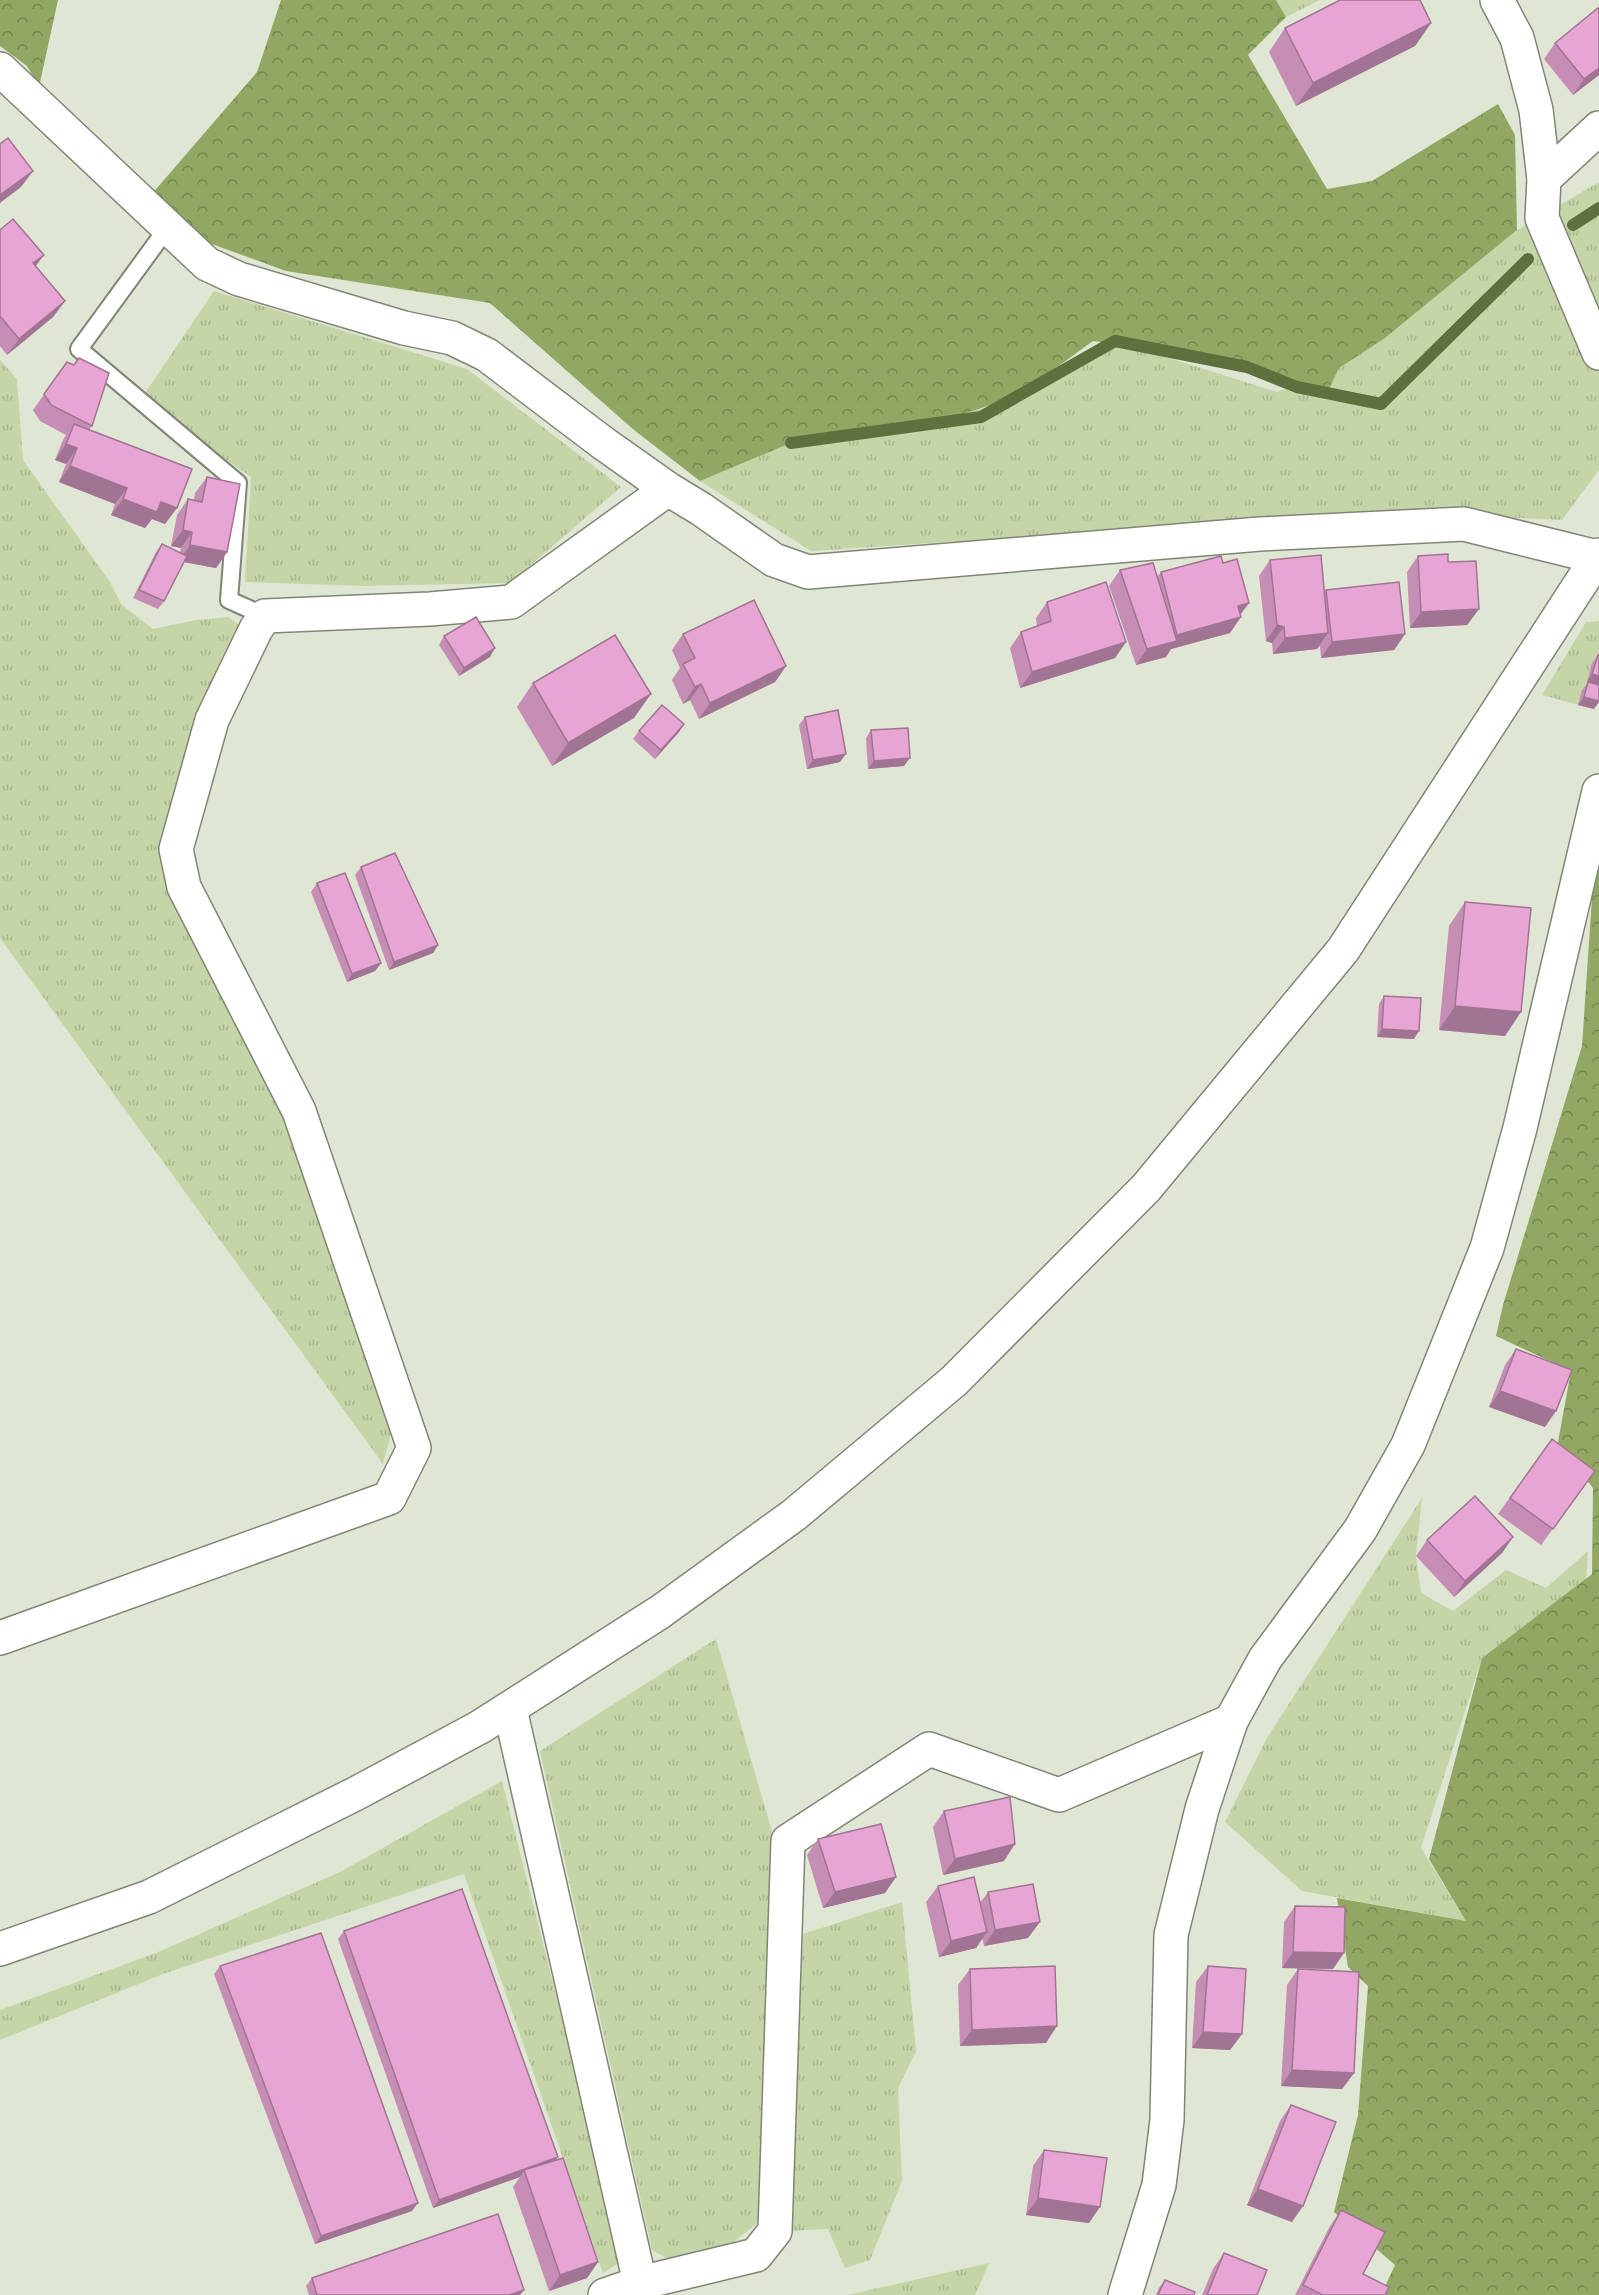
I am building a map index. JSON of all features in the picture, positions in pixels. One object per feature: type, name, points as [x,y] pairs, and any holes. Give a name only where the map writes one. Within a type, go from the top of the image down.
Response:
[{"type":"street","points":[[1497,0],[1517,38],[1536,110],[1544,179],[1542,218],[1599,353]]},
{"type":"street","points":[[0,69],[207,264],[239,279],[404,328],[452,338],[487,355],[668,489],[774,560],[808,572],[1260,534],[1464,524],[1598,557],[1343,950],[1146,1188],[954,1381],[794,1515],[660,1612],[480,1727],[355,1794],[149,1897],[0,1949]]},
{"type":"street","points":[[1544,179],[1599,128]]},
{"type":"street","points":[[0,1638],[389,1498],[414,1448],[299,1111],[184,887],[176,849],[212,720],[256,629],[265,616],[430,609],[510,602],[668,489]]},
{"type":"street","points":[[1125,2295],[1159,2185],[1167,2120],[1171,1935],[1202,1809],[1231,1721],[1265,1659],[1360,1530],[1408,1445],[1487,1248],[1520,1128],[1599,791]]},
{"type":"street","points":[[510,1709],[640,2283]]},
{"type":"street","points":[[605,2295],[640,2283],[756,2254],[775,2231],[788,1841],[929,1749],[1059,1795],[1231,1721]]},
{"type":"lane","points":[[168,226],[79,349],[238,483],[229,600],[265,616]]},
{"type":"green space","points":[[0,0],[58,0],[39,87],[27,66],[0,46]]},
{"type":"green space","points":[[281,0],[1276,0],[1286,17],[1248,55],[1327,189],[1372,181],[1498,104],[1515,135],[1517,230],[1385,338],[1339,368],[1327,393],[1181,353],[1093,341],[1016,397],[925,426],[791,443],[700,481],[634,430],[490,303],[286,271],[209,243],[151,195],[257,72]]},
{"type":"green space","points":[[1276,0],[1320,0],[1286,17]]},
{"type":"green space","points":[[1599,182],[1599,470],[1562,520],[1479,516],[1280,520],[811,551],[700,481],[791,443],[1001,405],[1115,341],[1277,392],[1339,368],[1406,321],[1517,230]]},
{"type":"green space","points":[[214,291],[467,369],[621,487],[510,583],[363,586],[245,582],[251,477],[141,399]]},
{"type":"green space","points":[[0,360],[17,379],[23,460],[110,582],[121,604],[153,629],[196,620],[229,617],[245,630],[169,847],[290,1111],[395,1419],[383,1464],[0,938]]},
{"type":"green space","points":[[1599,621],[1599,692],[1594,709],[1542,695],[1586,622]]},
{"type":"green space","points":[[1599,795],[1599,2295],[1381,2295],[1395,2265],[1334,2212],[1358,2115],[1368,1986],[1348,1967],[1337,1898],[1466,1921],[1429,1859],[1482,1658],[1592,1574],[1593,1488],[1558,1442],[1571,1371],[1496,1336],[1503,1305],[1582,1046]]},
{"type":"green space","points":[[1422,1498],[1416,1556],[1421,1593],[1453,1611],[1506,1570],[1546,1588],[1588,1551],[1586,1584],[1482,1658],[1421,1848],[1466,1921],[1302,1891],[1225,1822],[1267,1738]]},
{"type":"green space","points":[[716,1639],[773,1835],[763,2219],[728,2246],[673,2262],[652,2250],[540,1751]]},
{"type":"green space","points":[[502,1781],[623,2260],[603,2273],[464,1874],[163,1974],[0,2040],[0,2010],[156,1953],[340,1872]]},
{"type":"green space","points":[[902,1902],[916,2051],[898,2088],[902,2181],[870,2260],[845,2268],[828,2229],[788,2231],[803,1934]]},
{"type":"green space","points":[[989,2263],[975,2295],[848,2295]]},
{"type":"building","points":[[1340,0],[1420,0],[1431,23],[1313,83],[1285,28]]},
{"type":"building","points":[[1598,8],[1599,68],[1584,79],[1555,43]]},
{"type":"building","points":[[8,138],[33,171],[0,195],[0,144]]},
{"type":"building","points":[[13,219],[44,255],[33,263],[65,301],[19,339],[0,316],[0,230]]},
{"type":"building","points":[[79,358],[109,373],[92,426],[51,405],[44,394],[67,362],[74,365]]},
{"type":"building","points":[[74,424],[192,469],[177,508],[161,502],[157,512],[123,499],[127,488],[70,466],[77,448],[66,444]]},
{"type":"building","points":[[207,477],[240,484],[227,552],[190,545],[192,532],[183,530],[188,499],[202,502]]},
{"type":"building","points":[[162,544],[187,556],[164,601],[139,590]]},
{"type":"building","points":[[1448,554],[1448,562],[1476,561],[1479,609],[1421,612],[1418,556]]},
{"type":"building","points":[[1321,555],[1328,633],[1285,638],[1284,627],[1277,625],[1270,560]]},
{"type":"building","points":[[1221,556],[1223,563],[1237,559],[1249,603],[1238,606],[1241,617],[1177,635],[1161,572]]},
{"type":"building","points":[[1153,563],[1177,641],[1147,649],[1120,570]]},
{"type":"building","points":[[1106,582],[1126,642],[1032,672],[1021,632],[1051,621],[1047,602]]},
{"type":"building","points":[[1399,582],[1405,634],[1332,642],[1326,590]]},
{"type":"building","points":[[754,600],[786,666],[710,703],[701,684],[695,687],[683,664],[695,658],[683,634]]},
{"type":"building","points":[[476,617],[495,648],[464,668],[444,636]]},
{"type":"building","points":[[615,635],[651,694],[568,743],[533,683]]},
{"type":"building","points":[[1599,655],[1599,676],[1592,674]]},
{"type":"building","points":[[1588,682],[1599,685],[1599,701],[1584,697]]},
{"type":"building","points":[[662,705],[684,724],[661,750],[639,731]]},
{"type":"building","points":[[838,710],[846,754],[813,760],[805,717]]},
{"type":"building","points":[[908,728],[910,758],[874,761],[871,730]]},
{"type":"building","points":[[395,853],[438,945],[394,962],[361,867]]},
{"type":"building","points":[[345,873],[381,963],[352,974],[317,883]]},
{"type":"building","points":[[1465,902],[1531,908],[1521,1012],[1455,1006]]},
{"type":"building","points":[[1384,996],[1421,998],[1419,1031],[1382,1029]]},
{"type":"building","points":[[1516,1349],[1572,1370],[1556,1411],[1500,1391]]},
{"type":"building","points":[[1552,1439],[1595,1471],[1553,1529],[1510,1498]]},
{"type":"building","points":[[1475,1496],[1513,1537],[1465,1581],[1427,1540]]},
{"type":"building","points":[[1010,1797],[1015,1844],[955,1859],[944,1811]]},
{"type":"building","points":[[881,1824],[896,1877],[835,1892],[818,1839]]},
{"type":"building","points":[[974,1877],[987,1932],[951,1941],[938,1886]]},
{"type":"building","points":[[1033,1884],[1040,1922],[995,1930],[988,1892]]},
{"type":"building","points":[[462,1889],[558,2157],[439,2200],[344,1931]]},
{"type":"building","points":[[1295,1906],[1345,1907],[1344,1953],[1293,1952]]},
{"type":"building","points":[[321,1933],[418,2203],[321,2236],[220,1966]]},
{"type":"building","points":[[1055,1966],[1057,2026],[972,2030],[970,1969]]},
{"type":"building","points":[[1208,1966],[1246,1969],[1242,2034],[1203,2032]]},
{"type":"building","points":[[1298,1969],[1359,1972],[1354,2073],[1292,2070]]},
{"type":"building","points":[[1291,2105],[1336,2122],[1303,2206],[1258,2189]]},
{"type":"building","points":[[1044,2150],[1107,2158],[1100,2207],[1038,2198]]},
{"type":"building","points":[[563,2158],[598,2262],[560,2275],[524,2170]]},
{"type":"building","points":[[1341,2210],[1385,2232],[1363,2274],[1389,2287],[1385,2295],[1323,2295],[1303,2285]]},
{"type":"building","points":[[498,2214],[524,2290],[509,2295],[317,2295],[312,2278]]},
{"type":"building","points":[[1224,2253],[1267,2270],[1257,2295],[1207,2295]]},
{"type":"building","points":[[1165,2280],[1195,2292],[1194,2295],[1158,2295]]},
{"type":"waterway","points":[[1573,225],[1599,208]]},
{"type":"waterway","points":[[791,443],[981,417],[1115,341],[1247,367],[1297,387],[1381,404],[1528,259]]}]
